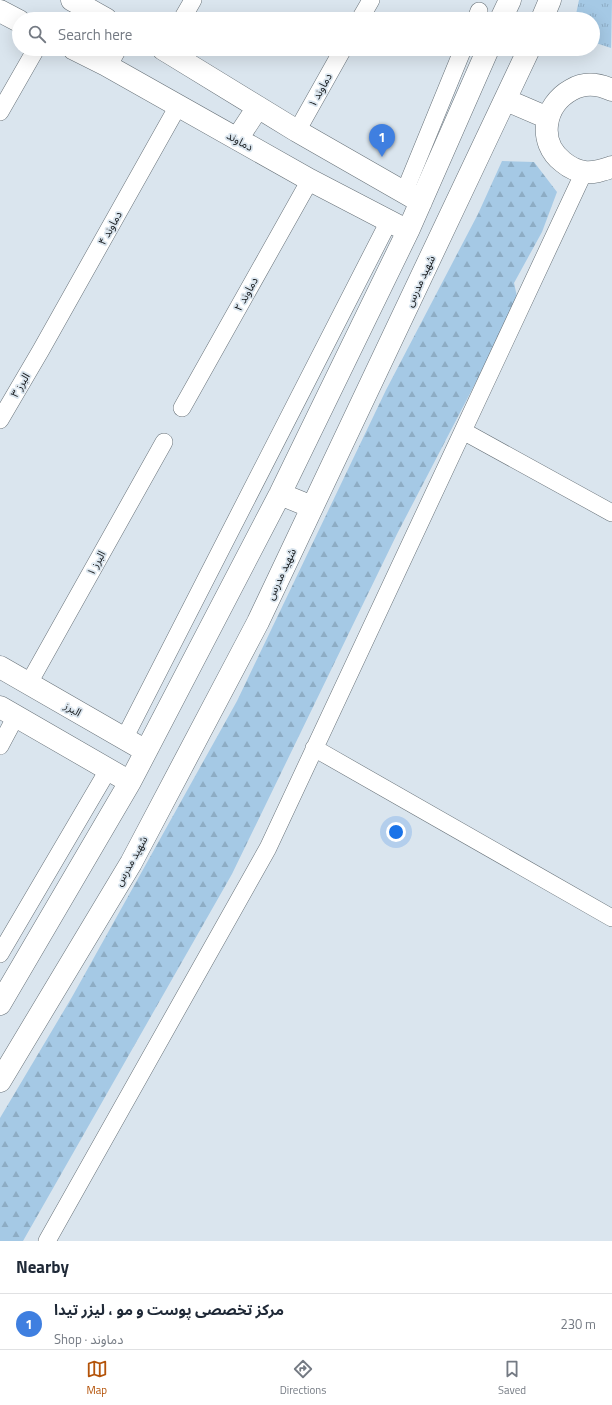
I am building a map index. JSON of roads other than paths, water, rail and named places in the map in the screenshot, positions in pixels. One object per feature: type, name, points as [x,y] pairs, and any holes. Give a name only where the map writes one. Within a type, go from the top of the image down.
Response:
[{"type":"main road","points":[[72,0],[93,12]]},
{"type":"main road","points":[[505,12],[510,0]]},
{"type":"main road","points":[[545,12],[550,0]]},
{"type":"main road","points":[[0,10],[12,16]]},
{"type":"main road","points":[[176,56],[296,131],[412,198]]},
{"type":"main road","points":[[389,221],[412,198],[484,56]]},
{"type":"main road","name":"شهید مدرس","points":[[0,1081],[131,863],[258,622],[526,56]]},
{"type":"main road","name":"دماوند","points":[[111,57],[178,106],[310,180],[408,231]]},
{"type":"main road","points":[[612,90],[604,86],[590,84],[576,87],[563,94],[553,105],[548,118],[547,132],[550,147],[559,159],[570,168],[584,172],[599,172],[612,167]]},
{"type":"main road","points":[[506,100],[548,118]]},
{"type":"main road","points":[[237,139],[258,107]]},
{"type":"main road","points":[[0,1004],[130,782],[280,494],[408,231],[412,198]]},
{"type":"main road","points":[[280,494],[312,507]]},
{"type":"main road","name":"البرز","points":[[0,667],[146,751]]},
{"type":"main road","points":[[8,712],[130,782]]},
{"type":"main road","points":[[108,770],[124,739]]},
{"type":"street","points":[[186,12],[193,0]]},
{"type":"street","points":[[364,12],[371,0]]},
{"type":"street","points":[[0,112],[32,56]]},
{"type":"street","name":"دماوند ۱","points":[[296,131],[339,56]]},
{"type":"street","points":[[412,198],[462,56]]},
{"type":"street","name":"دماوند ۴","points":[[41,350],[178,106]]},
{"type":"street","points":[[47,1241],[268,848],[584,172]]},
{"type":"street","name":"دماوند ۲","points":[[182,408],[310,180]]},
{"type":"street","points":[[124,739],[389,221]]},
{"type":"street","name":"البرز ۳","points":[[0,420],[41,350]]},
{"type":"street","points":[[463,431],[612,513]]},
{"type":"street","name":"البرز ۱","points":[[29,683],[164,442]]},
{"type":"street","points":[[0,746],[8,712]]},
{"type":"street","points":[[314,748],[612,918]]},
{"type":"street","points":[[0,954],[108,770]]},
{"type":"place","name":"مرکز تخصصی پوست و مو ، لیزر تیدا","points":[[382,157]]}]
